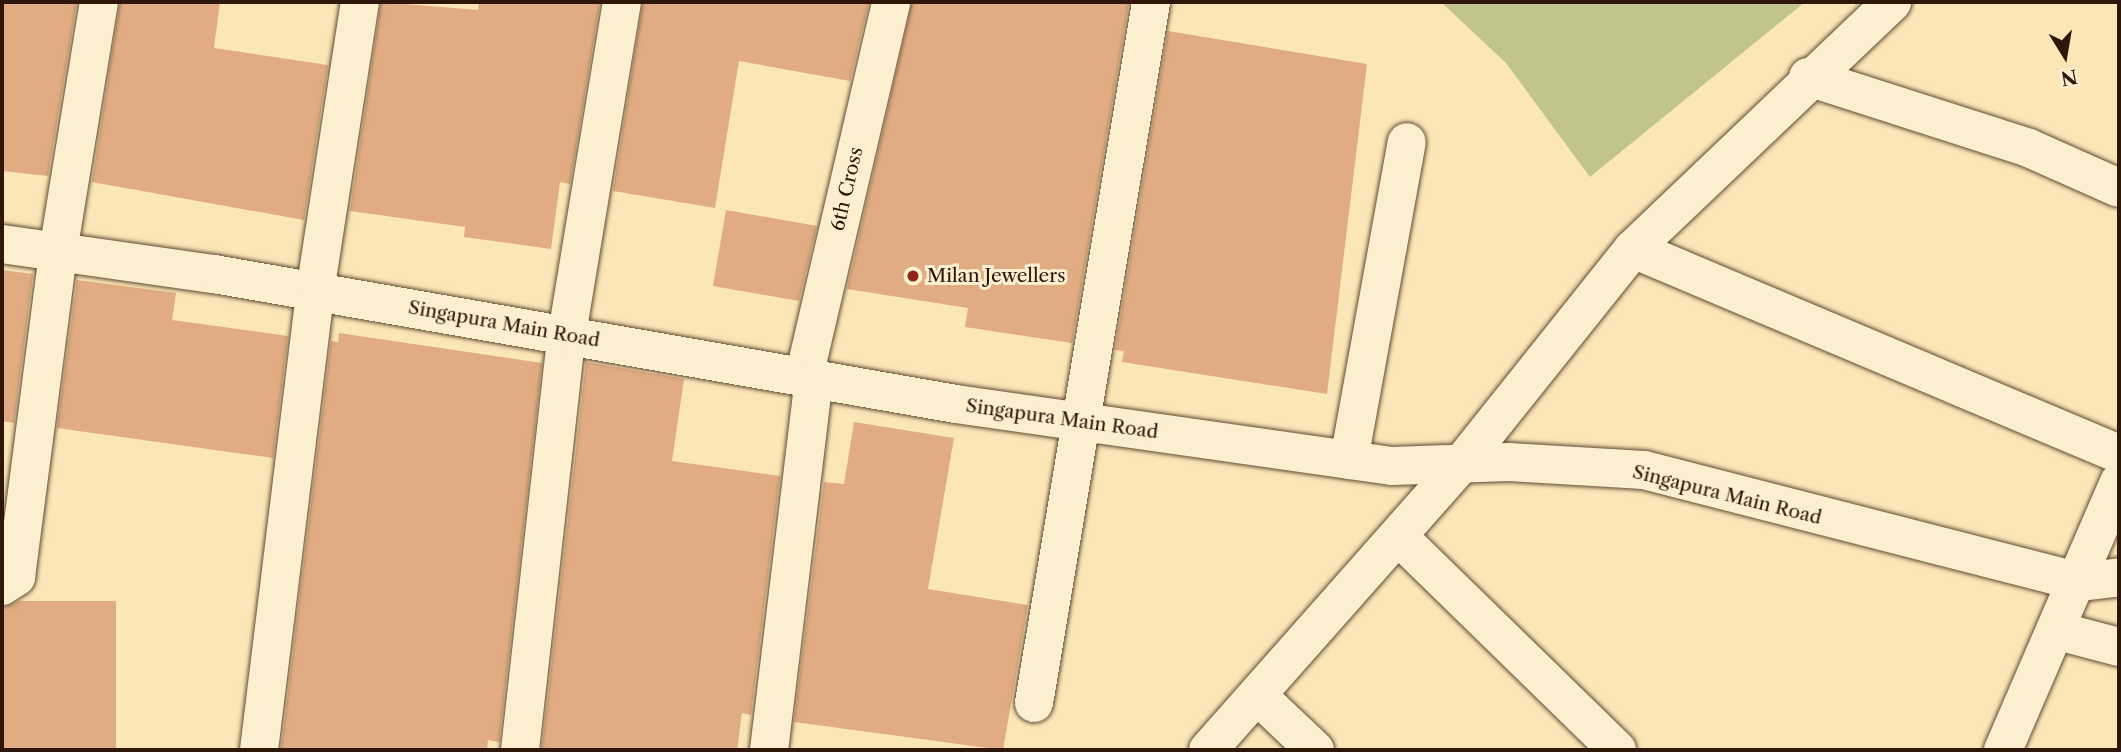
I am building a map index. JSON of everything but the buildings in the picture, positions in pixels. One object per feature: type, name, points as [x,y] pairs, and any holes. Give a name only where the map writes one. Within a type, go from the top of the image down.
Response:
[{"type":"street","points":[[2,586],[16,577],[58,252],[99,2]]},
{"type":"street","points":[[259,750],[315,292],[360,2]]},
{"type":"street","points":[[520,750],[567,334],[622,2]]},
{"type":"street","name":"6th Cross","points":[[769,750],[809,378],[891,2]]},
{"type":"street","points":[[1034,702],[1151,2]]},
{"type":"street","points":[[1208,750],[1462,463],[1633,249],[1808,77],[1892,2]]},
{"type":"street","points":[[1808,77],[2029,148],[2119,188]]},
{"type":"street","points":[[1349,460],[1407,142]]},
{"type":"street","name":"Singapura Main Road","points":[[2,244],[315,292],[809,378],[1079,421],[1392,466],[1462,463],[1644,470],[2081,582],[2119,577]]},
{"type":"street","points":[[1633,249],[2119,454]]},
{"type":"street","points":[[2003,750],[2081,582],[2119,482]]},
{"type":"street","points":[[1398,536],[1617,750]]},
{"type":"street","points":[[2058,631],[2119,647]]},
{"type":"street","points":[[1257,695],[1315,750]]},
{"type":"green space","points":[[1441,2],[1805,2],[1590,177],[1506,63]]},
{"type":"place","name":"Milan Jewellers","points":[[913,276]]}]
